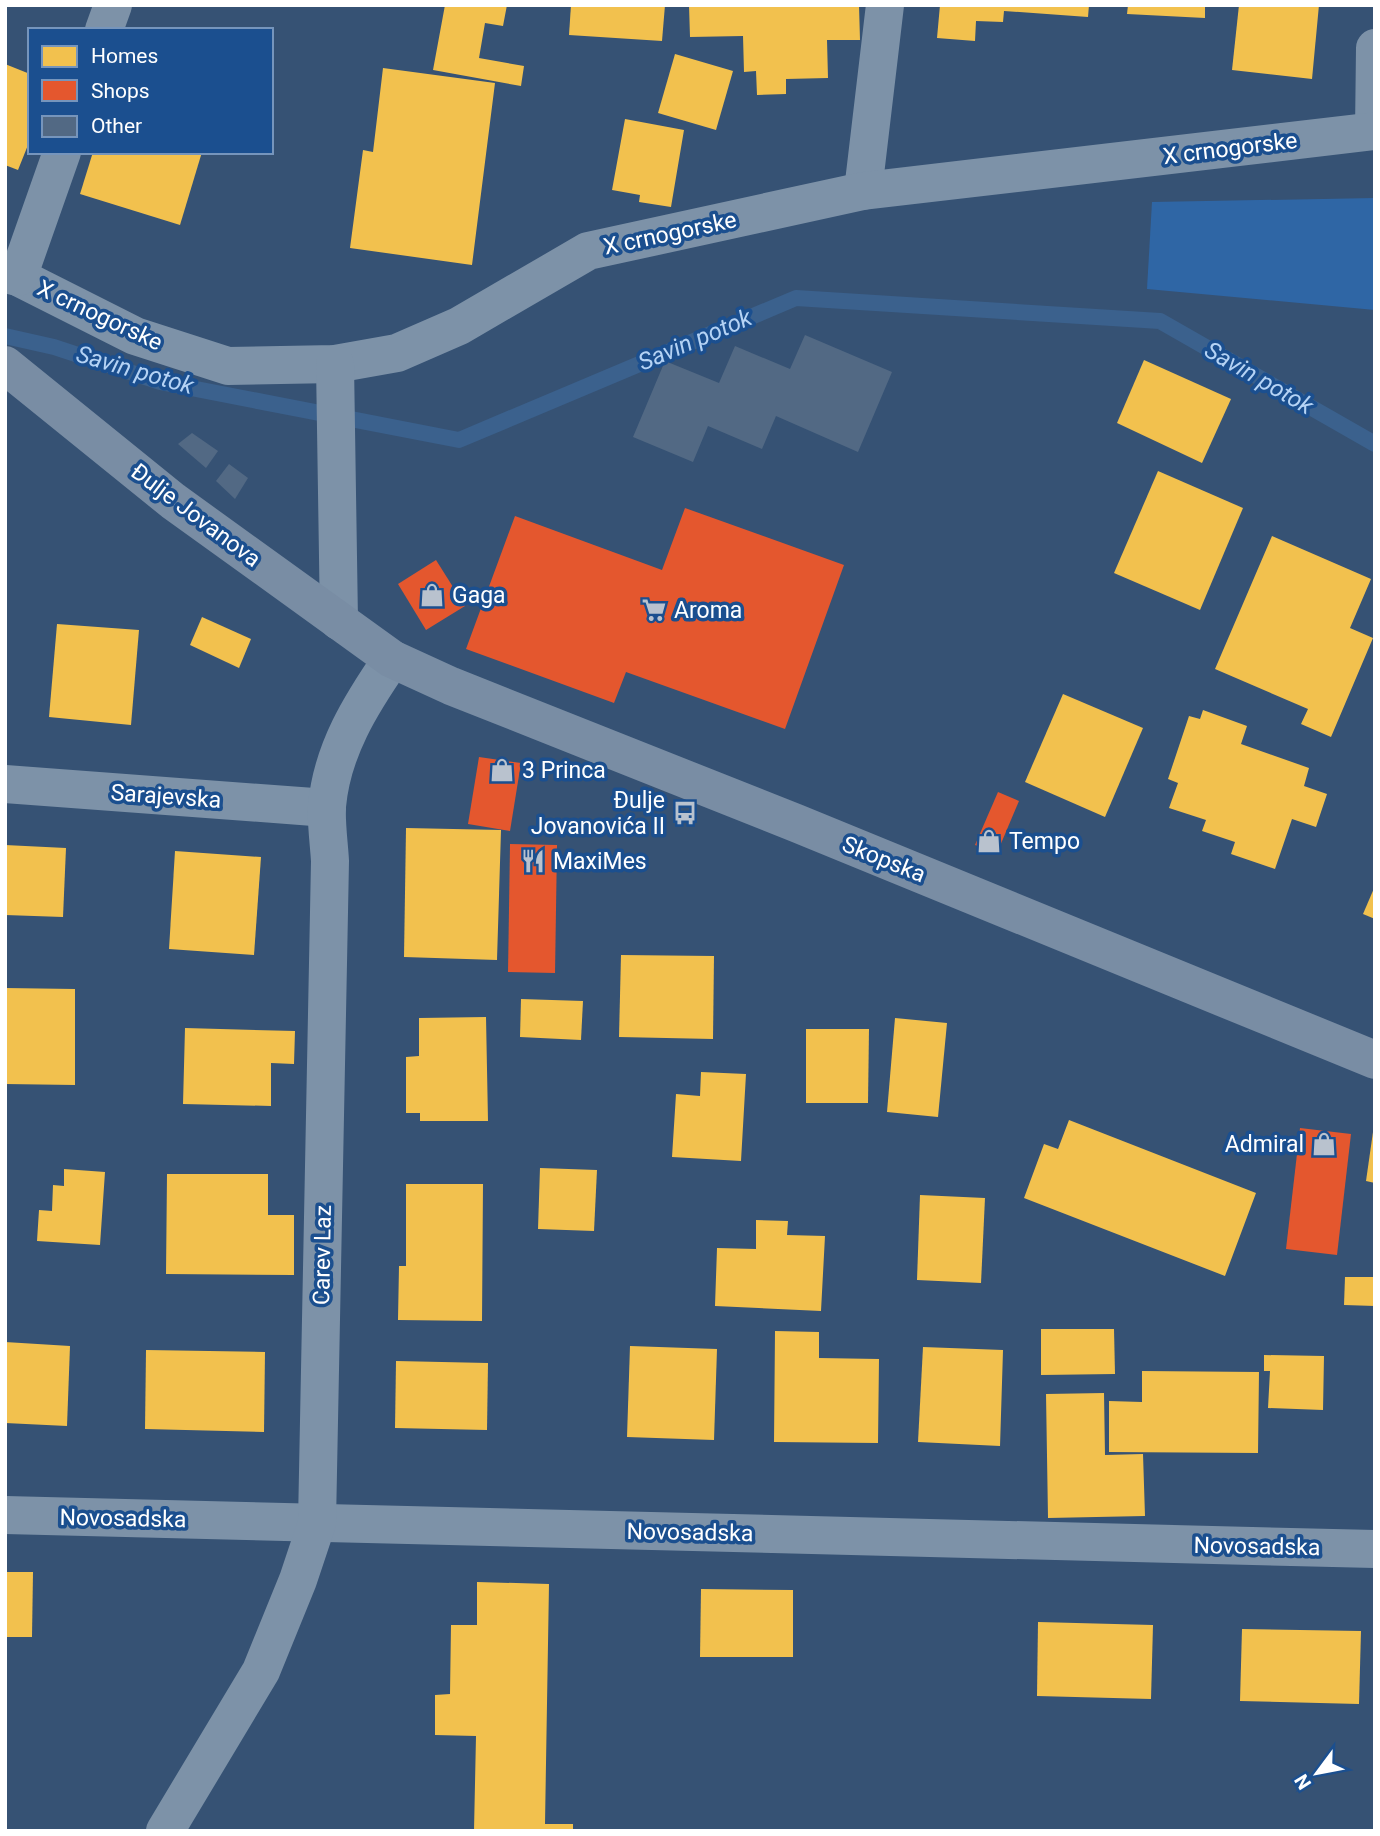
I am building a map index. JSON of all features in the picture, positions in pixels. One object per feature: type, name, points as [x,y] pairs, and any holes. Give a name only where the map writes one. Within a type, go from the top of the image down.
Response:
[{"type":"street","points":[[105,28],[113,5]]},
{"type":"street","points":[[863,191],[885,5]]},
{"type":"street","points":[[1375,48],[1375,131]]},
{"type":"street","name":"X crnogorske","points":[[12,276],[135,336],[228,366],[335,381],[459,326],[588,251],[863,191],[1375,131]]},
{"type":"street","points":[[12,276],[61,154]]},
{"type":"street","name":"Đulje Jovanova","points":[[11,369],[173,500],[392,659]]},
{"type":"street","points":[[335,381],[334,493],[339,621]]},
{"type":"street","name":"Carev Laz","points":[[165,1831],[261,1671],[298,1580],[317,1523],[330,874],[327,808],[343,741],[365,698],[392,659]]},
{"type":"street","name":"Skopska","points":[[392,659],[451,686],[784,818],[1375,1060]]},
{"type":"street","name":"Sarajevska","points":[[5,784],[327,808]]},
{"type":"street","name":"Novosadska","points":[[5,1515],[1375,1549]]},
{"type":"shaded area","points":[[1375,198],[1375,310],[1147,289],[1152,202]]},
{"type":"building: Homes","points":[[445,5],[507,5],[503,26],[485,23],[479,58],[524,66],[521,86],[433,70]]},
{"type":"building: Homes","points":[[571,5],[665,5],[662,41],[569,35]]},
{"type":"building: Homes","points":[[689,5],[859,5],[860,40],[827,40],[828,78],[786,79],[786,94],[757,95],[756,71],[744,72],[743,36],[690,37]]},
{"type":"building: Homes","points":[[940,5],[1089,5],[1088,17],[1004,11],[1003,22],[976,21],[975,41],[937,38]]},
{"type":"building: Homes","points":[[1128,5],[1205,5],[1205,18],[1127,14]]},
{"type":"building: Homes","points":[[1239,5],[1319,5],[1312,79],[1232,70]]},
{"type":"building: Homes","points":[[675,54],[733,71],[716,130],[658,113]]},
{"type":"building: Homes","points":[[5,64],[28,73],[28,145],[18,170],[5,165]]},
{"type":"building: Homes","points":[[383,68],[495,83],[472,265],[350,248],[363,150],[373,152]]},
{"type":"building: Homes","points":[[625,119],[684,130],[671,207],[639,202],[640,195],[612,190]]},
{"type":"building: Homes","points":[[92,154],[201,154],[180,225],[80,194]]},
{"type":"building: Homes","points":[[1144,360],[1231,399],[1202,463],[1117,423]]},
{"type":"building: Homes","points":[[1158,471],[1243,508],[1200,610],[1114,573]]},
{"type":"building: Homes","points":[[1272,536],[1371,579],[1350,628],[1373,638],[1331,737],[1301,724],[1308,709],[1215,669]]},
{"type":"building: Homes","points":[[202,617],[251,639],[239,668],[190,645]]},
{"type":"building: Homes","points":[[57,624],[139,630],[131,725],[49,717]]},
{"type":"building: Homes","points":[[1063,694],[1143,728],[1105,817],[1025,782]]},
{"type":"building: Homes","points":[[1203,710],[1247,726],[1241,744],[1309,768],[1304,786],[1327,794],[1316,827],[1292,819],[1275,869],[1231,854],[1235,842],[1202,831],[1206,820],[1169,808],[1178,783],[1168,779],[1189,716],[1200,719]]},
{"type":"building: Homes","points":[[406,828],[501,830],[497,960],[404,957]]},
{"type":"building: Homes","points":[[5,845],[66,848],[63,917],[5,915]]},
{"type":"building: Homes","points":[[175,851],[261,857],[254,955],[169,949]]},
{"type":"building: Homes","points":[[1375,886],[1375,919],[1363,914]]},
{"type":"building: Homes","points":[[621,955],[714,956],[713,1039],[619,1037]]},
{"type":"building: Homes","points":[[5,988],[75,989],[75,1085],[5,1084]]},
{"type":"building: Homes","points":[[521,999],[583,1001],[581,1040],[520,1037]]},
{"type":"building: Homes","points":[[486,1017],[488,1121],[420,1121],[420,1113],[406,1113],[406,1057],[419,1056],[419,1018]]},
{"type":"building: Homes","points":[[895,1018],[947,1023],[938,1117],[887,1112]]},
{"type":"building: Homes","points":[[185,1028],[295,1031],[294,1064],[271,1063],[271,1106],[183,1104]]},
{"type":"building: Homes","points":[[806,1029],[869,1029],[868,1103],[806,1103]]},
{"type":"building: Homes","points":[[701,1072],[746,1074],[741,1161],[672,1157],[676,1094],[700,1096]]},
{"type":"building: Homes","points":[[1069,1120],[1256,1193],[1225,1276],[1024,1198],[1044,1144],[1058,1149]]},
{"type":"building: Homes","points":[[1375,1132],[1375,1183],[1366,1181]]},
{"type":"building: Homes","points":[[540,1168],[597,1170],[594,1231],[538,1229]]},
{"type":"building: Homes","points":[[64,1169],[105,1172],[100,1245],[37,1241],[39,1210],[52,1211],[53,1185],[64,1186]]},
{"type":"building: Homes","points":[[167,1174],[268,1174],[268,1215],[294,1215],[294,1275],[166,1274]]},
{"type":"building: Homes","points":[[406,1184],[483,1184],[482,1321],[398,1320],[399,1266],[406,1266]]},
{"type":"building: Homes","points":[[920,1195],[985,1198],[981,1283],[917,1280]]},
{"type":"building: Homes","points":[[756,1220],[788,1221],[787,1235],[825,1236],[821,1311],[715,1306],[717,1248],[756,1249]]},
{"type":"building: Homes","points":[[1345,1277],[1375,1277],[1375,1306],[1344,1305]]},
{"type":"building: Homes","points":[[1041,1329],[1114,1329],[1115,1374],[1041,1375]]},
{"type":"building: Homes","points":[[775,1331],[819,1332],[819,1358],[879,1359],[878,1443],[774,1442]]},
{"type":"building: Homes","points":[[5,1342],[70,1346],[67,1426],[5,1423]]},
{"type":"building: Homes","points":[[630,1346],[717,1349],[714,1440],[627,1437]]},
{"type":"building: Homes","points":[[923,1347],[1003,1350],[1000,1446],[918,1442]]},
{"type":"building: Homes","points":[[146,1350],[265,1352],[264,1432],[145,1429]]},
{"type":"building: Homes","points":[[1264,1355],[1324,1356],[1323,1410],[1268,1408],[1270,1371],[1264,1371]]},
{"type":"building: Homes","points":[[396,1361],[488,1363],[487,1430],[395,1428]]},
{"type":"building: Homes","points":[[1142,1371],[1259,1372],[1258,1453],[1109,1452],[1109,1401],[1142,1402]]},
{"type":"building: Homes","points":[[1104,1393],[1105,1455],[1143,1454],[1145,1516],[1048,1518],[1046,1394]]},
{"type":"building: Homes","points":[[5,1572],[33,1572],[32,1637],[5,1637]]},
{"type":"building: Homes","points":[[477,1582],[549,1584],[545,1824],[573,1824],[573,1831],[474,1831],[476,1736],[435,1735],[435,1695],[450,1694],[451,1625],[477,1625]]},
{"type":"building: Homes","points":[[701,1589],[793,1590],[793,1657],[700,1657]]},
{"type":"building: Homes","points":[[1038,1622],[1153,1625],[1151,1699],[1037,1696]]},
{"type":"building: Homes","points":[[1242,1629],[1361,1631],[1359,1704],[1240,1701]]},
{"type":"building: Shops","name":"Aroma","points":[[685,508],[844,565],[785,729],[626,672],[614,703],[466,649],[515,516],[662,570]]},
{"type":"building: Shops","name":"Gaga","points":[[436,560],[465,606],[426,630],[398,584]]},
{"type":"building: Shops","points":[[479,757],[521,763],[510,831],[468,824]]},
{"type":"building: Shops","points":[[998,792],[1019,801],[997,853],[975,845]]},
{"type":"building: Shops","points":[[510,844],[557,845],[555,973],[508,972]]},
{"type":"building: Shops","points":[[1300,1128],[1351,1134],[1337,1255],[1286,1249]]},
{"type":"building: Other","points":[[805,335],[892,372],[858,452],[776,416],[762,449],[708,426],[693,462],[633,437],[665,361],[719,383],[735,346],[790,369]]},
{"type":"building: Other","points":[[192,433],[218,451],[206,468],[178,444]]},
{"type":"building: Other","points":[[229,464],[248,478],[235,499],[216,481]]},
{"type":"waterway","name":"Savin potok","points":[[5,336],[54,347],[160,382],[459,440],[796,298],[1160,321],[1375,444]]},
{"type":"place","name":"Gaga","points":[[432,595]]},
{"type":"place","name":"Aroma","points":[[654,610]]},
{"type":"place","name":"3 Princa","points":[[502,770]]},
{"type":"place","name":"Đulje Jovanovića II","points":[[685,813]]},
{"type":"place","name":"Tempo","points":[[989,841]]},
{"type":"place","name":"MaxiMes","points":[[533,861]]},
{"type":"place","name":"Admiral","points":[[1324,1144]]}]
